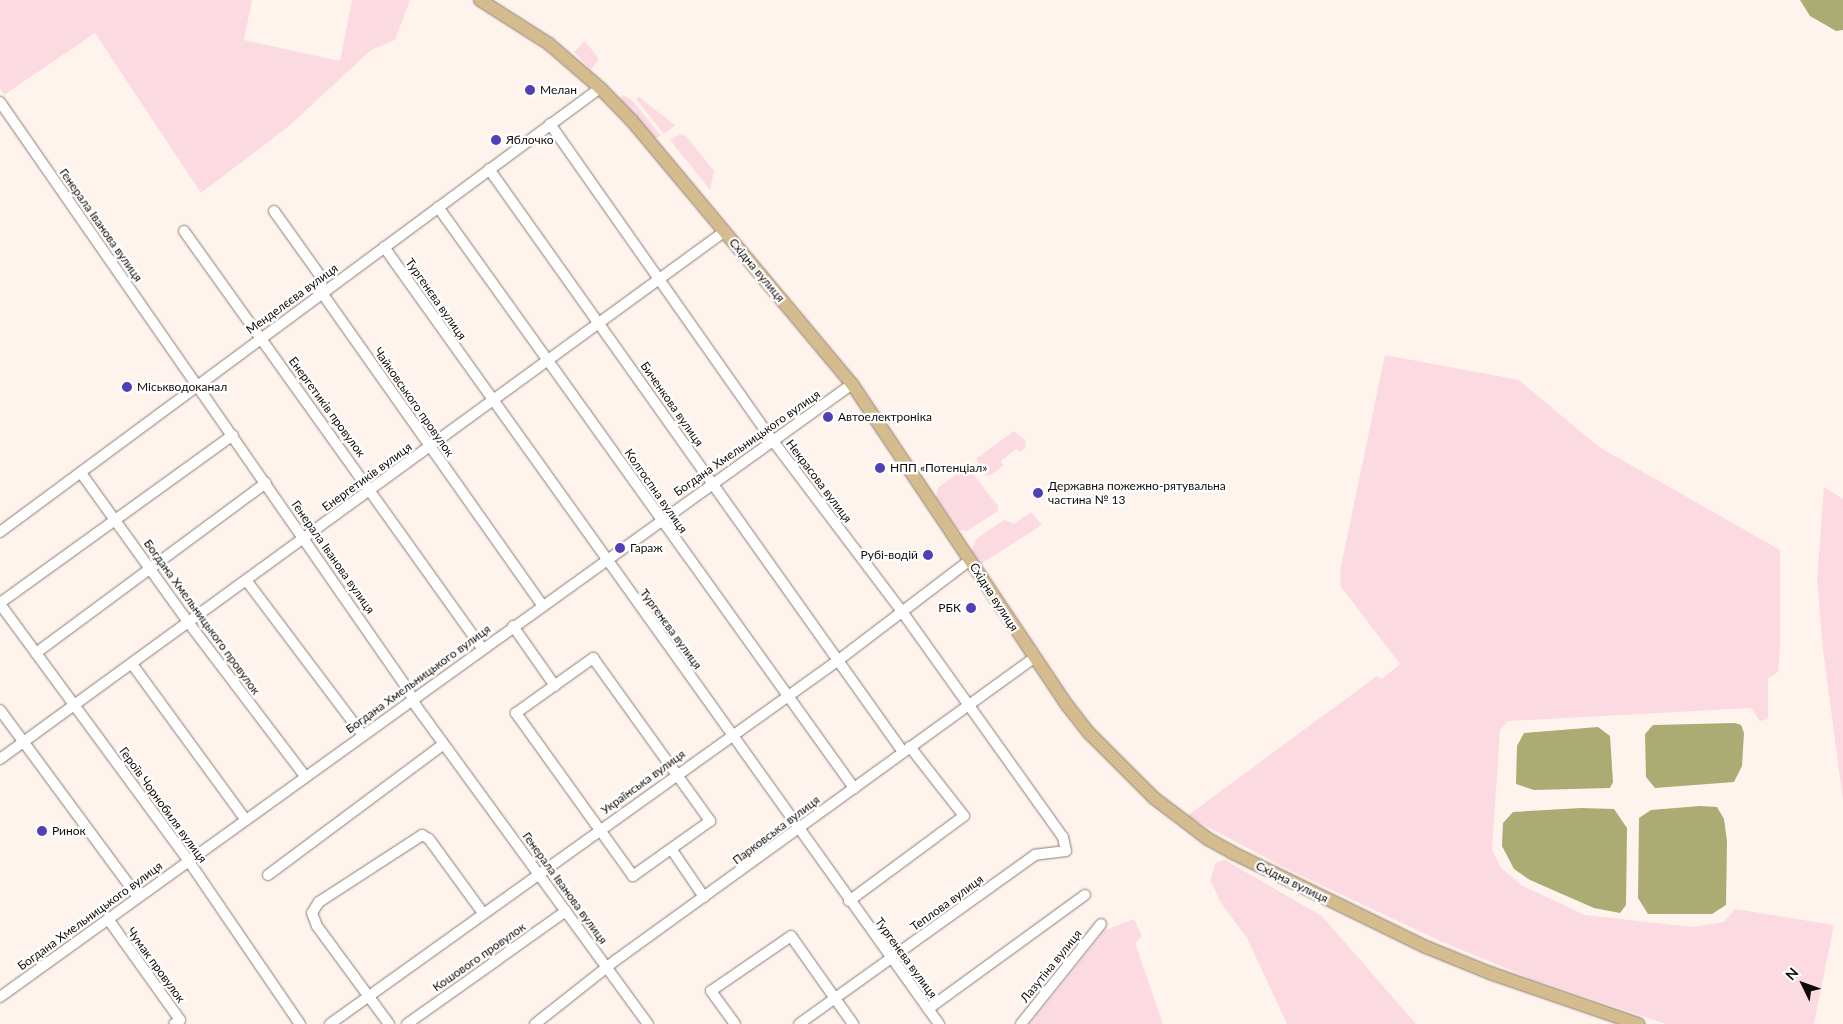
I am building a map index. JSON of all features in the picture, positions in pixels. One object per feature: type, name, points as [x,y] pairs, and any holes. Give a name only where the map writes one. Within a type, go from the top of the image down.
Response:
[{"type":"main road","name":"Східна вулиця","points":[[480,0],[548,44],[600,88],[725,231],[852,384],[1034,658],[1089,733],[1127,774],[1208,839],[1426,947],[1499,977],[1638,1024]]},
{"type":"street","name":"Менделєєва вулиця","points":[[0,532],[600,88]]},
{"type":"street","name":"Генерала Іванова вулиця","points":[[0,102],[198,384],[444,744],[648,1024]]},
{"type":"street","name":"Некрасова вулиця","points":[[550,124],[772,440],[903,613],[1063,837],[1066,851]]},
{"type":"street","name":"Биченкова вулиця","points":[[490,169],[840,659],[906,749],[964,816],[849,901]]},
{"type":"street","name":"Колгоспна вулиця","points":[[438,207],[785,696],[854,788]]},
{"type":"street","name":"Чайковського провулок","points":[[274,211],[322,277],[322,293],[542,605]]},
{"type":"street","name":"Енергетиків провулок","points":[[184,231],[262,337],[482,648]]},
{"type":"street","name":"Енергетиків вулиця","points":[[0,759],[494,402],[725,231]]},
{"type":"street","name":"Тургенєва вулиця","points":[[384,247],[849,901],[939,1024]]},
{"type":"street","name":"Богдана Хмельницького вулиця","points":[[0,997],[412,698],[852,384]]},
{"type":"street","points":[[0,603],[233,435]]},
{"type":"street","name":"Богдана Хмельницького провулок","points":[[81,473],[188,622],[305,776]]},
{"type":"street","points":[[36,653],[266,483]]},
{"type":"street","name":"Українська вулиця","points":[[330,1024],[785,696],[840,659],[903,613],[970,560]]},
{"type":"street","points":[[246,580],[362,734]]},
{"type":"street","name":"Героїв Чорнобиля вулиця","points":[[0,603],[188,860],[300,1024]]},
{"type":"street","points":[[513,626],[554,686]]},
{"type":"street","points":[[594,658],[675,775],[710,821],[672,850],[633,876],[598,830],[516,713],[554,686],[594,658]]},
{"type":"street","name":"Парковська вулиця","points":[[535,1024],[607,967],[1034,658]]},
{"type":"street","points":[[132,664],[245,819]]},
{"type":"street","points":[[0,710],[138,897]]},
{"type":"street","points":[[268,876],[444,744]]},
{"type":"street","points":[[390,1024],[317,926],[312,913],[319,902],[422,835],[429,839],[483,913]]},
{"type":"street","points":[[672,850],[704,897]]},
{"type":"street","name":"Теплова вулиця","points":[[798,1024],[1034,855],[1066,851]]},
{"type":"street","points":[[928,1009],[1085,894]]},
{"type":"street","name":"Кошового провулок","points":[[407,1024],[566,911]]},
{"type":"street","name":"Чумак провулок","points":[[108,919],[180,1020],[174,1024]]},
{"type":"street","name":"Лазутіна вулиця","points":[[1021,1024],[1101,924]]},
{"type":"street","points":[[735,1024],[711,990],[791,936],[854,1024]]},
{"type":"shaded area","points":[[0,0],[252,0],[244,40],[340,61],[352,0],[410,0],[395,40],[371,50],[289,126],[201,193],[95,33],[4,95],[0,88]]},
{"type":"shaded area","points":[[1800,0],[1843,0],[1843,30],[1836,31],[1810,16]]},
{"type":"shaded area","points":[[585,41],[599,59],[591,70],[574,52]]},
{"type":"shaded area","points":[[623,95],[632,100],[661,136],[655,138],[650,135],[620,99]]},
{"type":"shaded area","points":[[639,97],[676,125],[664,134],[636,99]]},
{"type":"shaded area","points":[[680,134],[686,136],[714,171],[710,190],[670,140]]},
{"type":"shaded area","points":[[1385,355],[1519,380],[1599,447],[1780,550],[1780,650],[1778,672],[1768,678],[1768,719],[1760,721],[1751,708],[1508,721],[1500,730],[1492,850],[1501,868],[1521,885],[1585,915],[1691,927],[1724,922],[1735,909],[1834,925],[1814,1024],[1666,1024],[1527,977],[1440,941],[1285,868],[1187,816],[1377,676],[1382,679],[1400,664],[1341,587],[1340,571]]},
{"type":"shaded area","points":[[1014,431],[1026,441],[1025,448],[1020,452],[1016,449],[1001,461],[1003,465],[992,475],[984,475],[976,459]]},
{"type":"shaded area","points":[[963,469],[970,470],[998,506],[998,511],[967,531],[959,530],[936,497],[938,488]]},
{"type":"shaded area","points":[[1824,487],[1843,499],[1843,800],[1823,650],[1817,580]]},
{"type":"shaded area","points":[[1031,512],[1042,525],[981,564],[972,551],[976,539],[1004,520],[1014,524]]},
{"type":"shaded area","points":[[1735,723],[1741,725],[1744,733],[1742,766],[1734,782],[1655,788],[1646,777],[1645,734],[1653,725]]},
{"type":"shaded area","points":[[1598,727],[1610,736],[1613,782],[1610,788],[1534,790],[1516,784],[1517,746],[1524,733]]},
{"type":"shaded area","points":[[1700,806],[1717,807],[1724,819],[1727,841],[1726,905],[1712,914],[1648,914],[1638,898],[1639,818],[1651,810]]},
{"type":"shaded area","points":[[1581,808],[1614,809],[1627,828],[1626,905],[1620,913],[1594,908],[1530,880],[1514,869],[1502,846],[1503,823],[1513,812]]},
{"type":"shaded area","points":[[1225,860],[1322,916],[1416,1024],[1287,1024],[1247,938],[1221,903],[1210,880],[1216,862]]},
{"type":"shaded area","points":[[1134,919],[1142,936],[1135,943],[1163,1024],[1030,1024],[1105,930]]},
{"type":"place","name":"Мелан","points":[[530,90]]},
{"type":"place","name":"Яблочко","points":[[496,140]]},
{"type":"place","name":"Міськводоканал","points":[[127,387]]},
{"type":"place","name":"Автоелектроніка","points":[[828,417]]},
{"type":"place","name":"НПП «Потенціал»","points":[[880,468]]},
{"type":"place","name":"Державна пожежно-рятувальна частина № 13","points":[[1038,493]]},
{"type":"place","name":"Гараж","points":[[620,548]]},
{"type":"place","name":"Рубі-водій","points":[[928,555]]},
{"type":"place","name":"РБК","points":[[971,608]]},
{"type":"place","name":"Ринок","points":[[42,831]]}]
